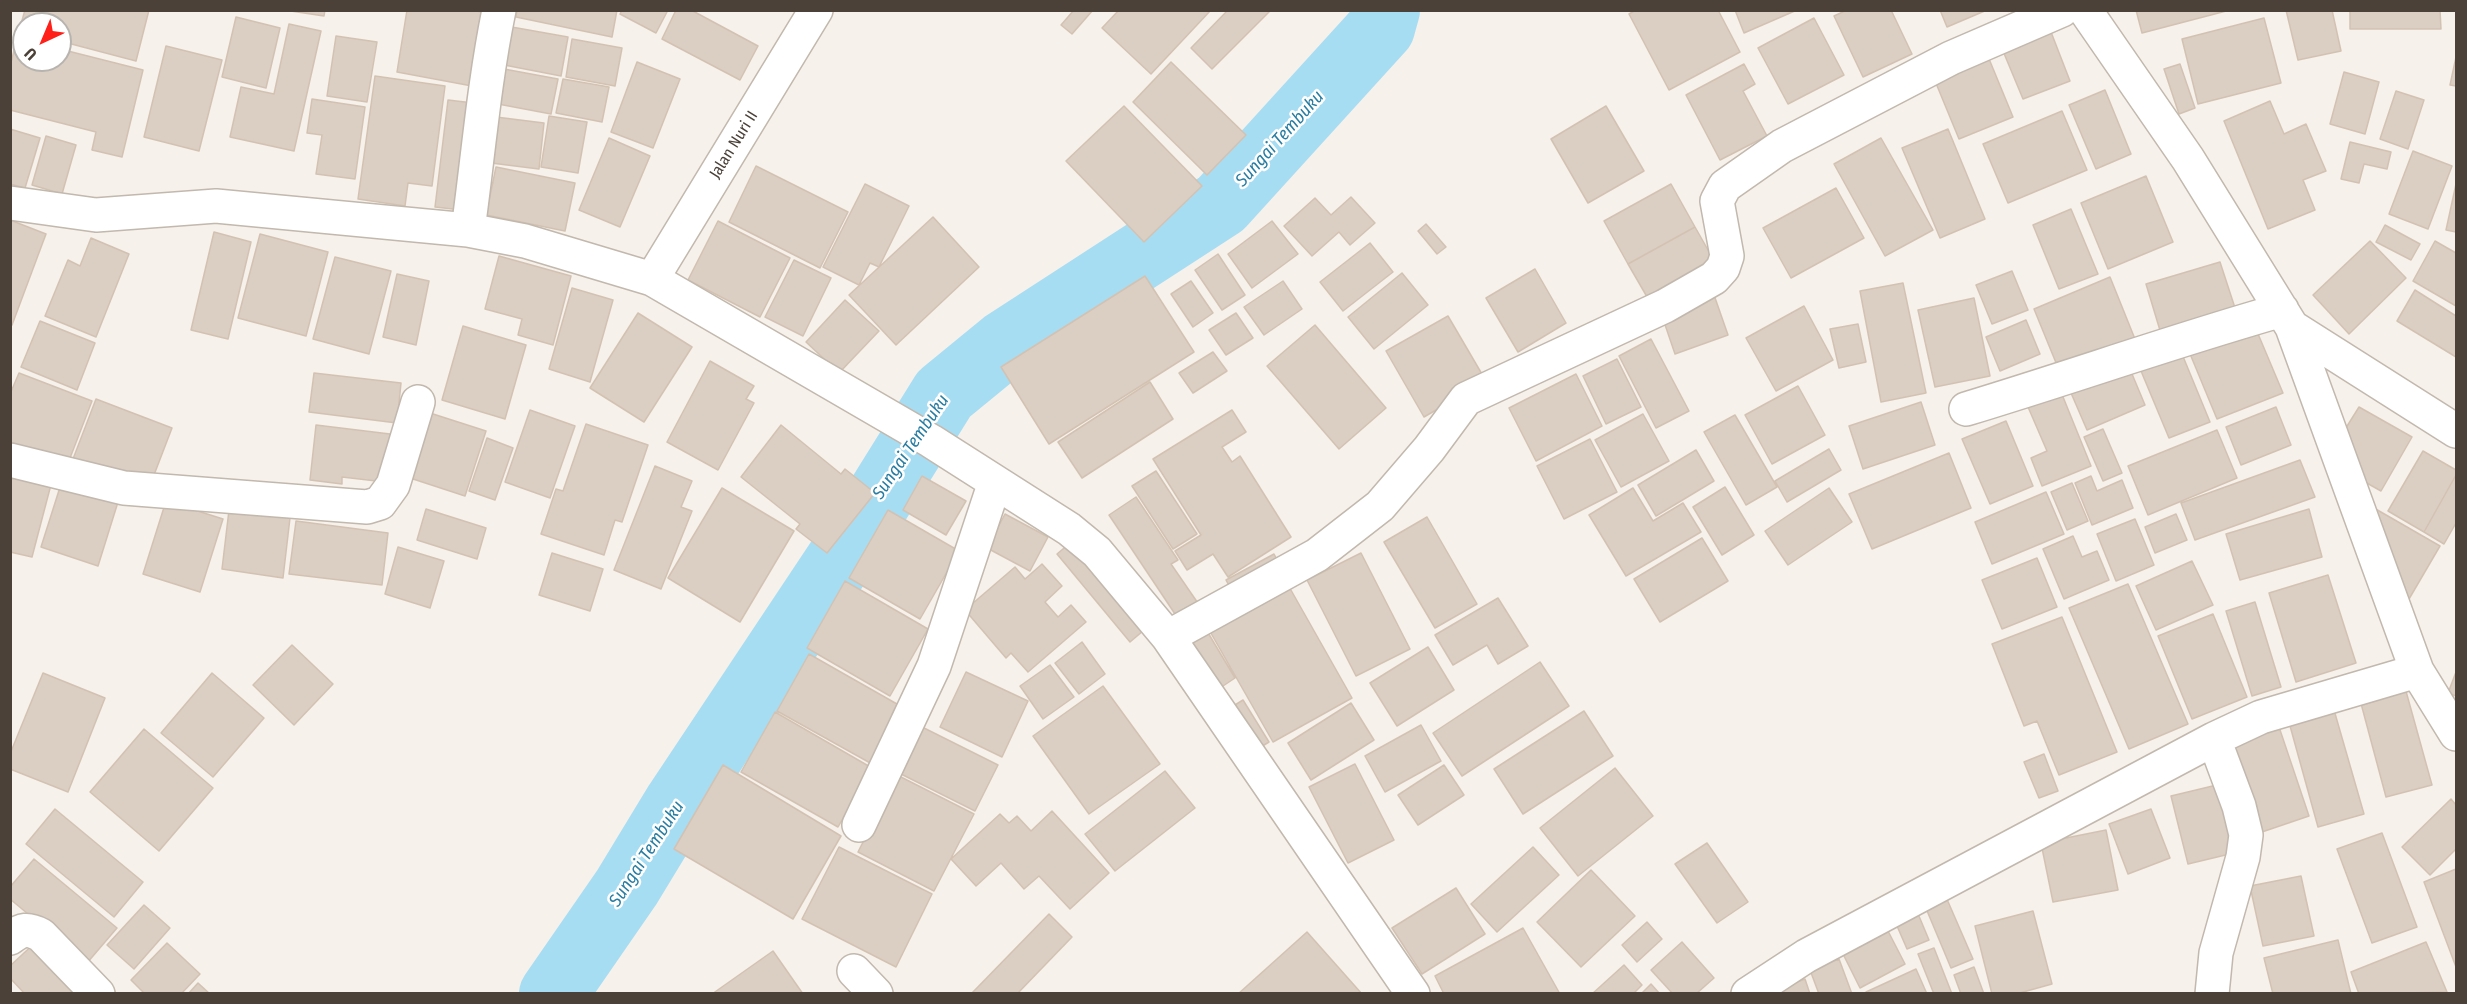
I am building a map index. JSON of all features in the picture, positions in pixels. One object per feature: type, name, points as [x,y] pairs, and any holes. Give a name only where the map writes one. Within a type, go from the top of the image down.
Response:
[{"type":"street","points":[[468,230],[489,61],[499,10]]},
{"type":"street","name":"Jalan Nuri II","points":[[652,279],[816,10]]},
{"type":"street","points":[[1168,637],[1317,555],[1380,507],[1429,449],[1466,399],[1665,306],[1714,278],[1723,268],[1727,256],[1717,201],[1719,194],[1725,186],[1763,159],[1782,146],[1951,58],[2062,10]]},
{"type":"street","points":[[2085,10],[2188,159],[2287,319],[2417,671],[2457,734]]},
{"type":"street","points":[[10,203],[96,215],[216,206],[468,230],[525,241],[652,279],[919,435],[1069,529],[1097,552],[1168,637],[1413,993]]},
{"type":"street","points":[[1966,409],[2056,382],[2161,346],[2287,319],[2457,431]]},
{"type":"street","points":[[10,460],[124,488],[367,507],[380,503],[393,485],[418,402]]},
{"type":"street","points":[[859,825],[934,666],[995,482]]},
{"type":"street","points":[[1748,993],[1806,956],[2214,739],[2261,717],[2417,671]]},
{"type":"street","points":[[2212,993],[2216,953],[2243,857],[2246,835],[2239,806],[2214,739]]},
{"type":"street","points":[[10,938],[19,932],[33,930],[41,935],[98,993]]},
{"type":"building","points":[[25,10],[149,10],[136,61],[72,44],[72,12],[24,12]]},
{"type":"building","points":[[284,10],[325,10],[324,16]]},
{"type":"building","points":[[407,10],[473,10],[485,13],[472,86],[397,72]]},
{"type":"building","points":[[517,10],[617,10],[612,37],[516,17]]},
{"type":"building","points":[[622,10],[668,10],[656,33],[620,14]]},
{"type":"building","points":[[676,10],[691,10],[758,46],[740,80],[662,39]]},
{"type":"building","points":[[1074,10],[1093,10],[1072,34],[1061,25]]},
{"type":"building","points":[[1119,10],[1211,10],[1151,74],[1102,28]]},
{"type":"building","points":[[1228,10],[1271,10],[1212,69],[1191,48]]},
{"type":"building","points":[[1636,10],[1718,10],[1740,52],[1669,90],[1629,14]]},
{"type":"building","points":[[1735,10],[1797,10],[1744,33]]},
{"type":"building","points":[[1847,10],[1891,10],[1912,54],[1863,77],[1834,16]]},
{"type":"building","points":[[1940,10],[1987,10],[1947,27]]},
{"type":"building","points":[[2136,10],[2230,10],[2142,33]]},
{"type":"building","points":[[2286,10],[2332,10],[2341,51],[2298,60]]},
{"type":"building","points":[[2350,10],[2440,10],[2441,29],[2350,29]]},
{"type":"building","points":[[236,17],[280,28],[266,88],[222,77]]},
{"type":"building","points":[[1814,18],[1844,75],[1788,104],[1758,48]]},
{"type":"building","points":[[2264,18],[2281,83],[2198,104],[2182,39]]},
{"type":"building","points":[[289,24],[321,31],[294,151],[230,137],[241,87],[274,94]]},
{"type":"building","points":[[506,26],[568,37],[561,76],[499,64]]},
{"type":"building","points":[[2051,32],[2070,81],[2023,99],[2003,51]]},
{"type":"building","points":[[336,36],[377,42],[367,102],[327,96]]},
{"type":"building","points":[[572,39],[622,48],[615,86],[566,77]]},
{"type":"building","points":[[166,46],[222,60],[199,151],[144,137]]},
{"type":"building","points":[[72,52],[143,70],[122,157],[92,150],[96,132],[10,110],[12,59],[12,72],[72,72]]},
{"type":"building","points":[[1987,54],[2013,117],[1959,139],[1933,76]]},
{"type":"building","points":[[2456,57],[2456,86],[2450,85]]},
{"type":"building","points":[[637,62],[680,79],[653,148],[611,132]]},
{"type":"building","points":[[1171,62],[1246,135],[1207,175],[1133,102]]},
{"type":"building","points":[[1744,64],[1755,84],[1743,91],[1767,136],[1720,160],[1686,95]]},
{"type":"building","points":[[2180,64],[2195,108],[2179,114],[2164,69]]},
{"type":"building","points":[[504,69],[558,79],[551,114],[498,104]]},
{"type":"building","points":[[2344,72],[2379,82],[2365,134],[2330,124]]},
{"type":"building","points":[[375,76],[445,86],[432,186],[408,183],[405,206],[358,199]]},
{"type":"building","points":[[563,79],[609,87],[602,122],[556,113]]},
{"type":"building","points":[[2105,90],[2131,154],[2096,169],[2069,105]]},
{"type":"building","points":[[2396,91],[2424,100],[2408,149],[2380,139]]},
{"type":"building","points":[[312,99],[365,107],[355,179],[316,174],[322,135],[307,133]]},
{"type":"building","points":[[448,100],[482,104],[470,211],[435,207]]},
{"type":"building","points":[[2270,101],[2284,134],[2306,124],[2326,171],[2303,180],[2315,210],[2268,229],[2224,121]]},
{"type":"building","points":[[1124,106],[1202,186],[1144,242],[1066,161]]},
{"type":"building","points":[[1606,106],[1644,171],[1588,203],[1551,139]]},
{"type":"building","points":[[2062,111],[2087,170],[2008,203],[1983,144]]},
{"type":"building","points":[[549,116],[587,122],[578,173],[541,167]]},
{"type":"building","points":[[496,117],[544,123],[539,169],[491,163]]},
{"type":"building","points":[[10,129],[40,138],[25,188],[10,184]]},
{"type":"building","points":[[1948,129],[1985,219],[1940,238],[1902,148]]},
{"type":"building","points":[[46,136],[76,145],[62,194],[32,185]]},
{"type":"building","points":[[609,138],[650,156],[620,227],[579,210]]},
{"type":"building","points":[[1881,138],[1933,230],[1885,256],[1834,164]]},
{"type":"building","points":[[2350,142],[2391,152],[2387,169],[2364,164],[2359,183],[2341,179]]},
{"type":"building","points":[[2413,151],[2452,166],[2428,229],[2389,214]]},
{"type":"building","points":[[756,166],[848,212],[820,268],[729,222]]},
{"type":"building","points":[[496,167],[575,183],[565,231],[486,215]]},
{"type":"building","points":[[2146,176],[2173,242],[2108,269],[2081,203]]},
{"type":"building","points":[[865,184],[909,206],[879,267],[870,263],[859,285],[823,267]]},
{"type":"building","points":[[1671,184],[1695,227],[1628,264],[1604,221]]},
{"type":"building","points":[[2456,184],[2456,232],[2446,230]]},
{"type":"building","points":[[1836,188],[1864,238],[1791,278],[1763,228]]},
{"type":"building","points":[[1351,197],[1375,223],[1350,245],[1339,232],[1312,256],[1284,226],[1315,198],[1331,215]]},
{"type":"building","points":[[2071,209],[2098,274],[2059,289],[2033,225]]},
{"type":"building","points":[[933,217],[979,267],[896,345],[849,295]]},
{"type":"building","points":[[10,220],[46,234],[12,325],[10,324]]},
{"type":"building","points":[[718,221],[790,258],[760,317],[688,280]]},
{"type":"building","points":[[1272,221],[1298,254],[1252,288],[1228,254]]},
{"type":"building","points":[[1426,224],[1446,247],[1437,254],[1418,231]]},
{"type":"building","points":[[2385,225],[2420,244],[2411,260],[2376,242]]},
{"type":"building","points":[[1695,227],[1716,264],[1650,302],[1628,264]]},
{"type":"building","points":[[214,232],[251,242],[228,339],[191,330]]},
{"type":"building","points":[[260,234],[328,252],[306,336],[238,318]]},
{"type":"building","points":[[91,238],[129,254],[96,337],[45,316],[68,260],[80,266]]},
{"type":"building","points":[[2370,241],[2406,278],[2349,334],[2313,295]]},
{"type":"building","points":[[2435,241],[2456,253],[2456,306],[2413,281]]},
{"type":"building","points":[[1370,243],[1393,272],[1343,311],[1320,282]]},
{"type":"building","points":[[1218,254],[1245,295],[1222,310],[1195,270]]},
{"type":"building","points":[[499,256],[571,276],[553,345],[518,335],[522,319],[485,309]]},
{"type":"building","points":[[335,257],[391,271],[369,354],[313,339]]},
{"type":"building","points":[[794,260],[831,278],[803,336],[765,317]]},
{"type":"building","points":[[2220,262],[2237,314],[2162,337],[2146,284]]},
{"type":"building","points":[[1535,269],[1566,323],[1518,352],[1486,298]]},
{"type":"building","points":[[2012,271],[2028,310],[1992,324],[1976,285]]},
{"type":"building","points":[[1402,273],[1428,305],[1374,349],[1348,317]]},
{"type":"building","points":[[397,274],[429,281],[416,345],[383,337]]},
{"type":"building","points":[[1145,276],[1194,352],[1049,444],[1001,367]]},
{"type":"building","points":[[2110,277],[2137,344],[2061,375],[2034,309]]},
{"type":"building","points":[[1191,281],[1213,313],[1193,327],[1171,294]]},
{"type":"building","points":[[1283,281],[1302,309],[1264,335],[1244,307]]},
{"type":"building","points":[[1903,283],[1926,393],[1881,402],[1860,291]]},
{"type":"building","points":[[572,288],[613,300],[590,382],[549,369]]},
{"type":"building","points":[[2415,290],[2456,316],[2456,357],[2397,321]]},
{"type":"building","points":[[1713,292],[1728,335],[1675,354],[1660,310]]},
{"type":"building","points":[[1974,298],[1990,376],[1935,387],[1918,310]]},
{"type":"building","points":[[845,300],[879,331],[839,373],[806,342]]},
{"type":"building","points":[[1804,306],[1833,360],[1776,391],[1746,338]]},
{"type":"building","points":[[638,313],[692,347],[644,422],[590,388]]},
{"type":"building","points":[[1236,313],[1253,338],[1226,355],[1209,330]]},
{"type":"building","points":[[1448,316],[1486,381],[1424,417],[1386,351]]},
{"type":"building","points":[[2026,320],[2040,354],[2000,371],[1986,337]]},
{"type":"building","points":[[40,321],[95,343],[77,390],[21,367]]},
{"type":"building","points":[[2253,322],[2283,393],[2217,419],[2188,349]]},
{"type":"building","points":[[1858,324],[1866,362],[1839,368],[1830,329]]},
{"type":"building","points":[[1315,325],[1386,408],[1339,449],[1267,366]]},
{"type":"building","points":[[463,326],[526,345],[505,419],[442,400]]},
{"type":"building","points":[[1651,339],[1689,411],[1656,428],[1619,356]]},
{"type":"building","points":[[1213,352],[1227,371],[1193,393],[1179,373]]},
{"type":"building","points":[[2182,354],[2210,422],[2169,438],[2141,371]]},
{"type":"building","points":[[1617,359],[1641,407],[1606,424],[1583,376]]},
{"type":"building","points":[[710,361],[754,386],[746,399],[754,403],[718,470],[667,442]]},
{"type":"building","points":[[2127,362],[2145,405],[2087,430],[2068,386]]},
{"type":"building","points":[[19,373],[92,401],[65,471],[10,450],[10,394]]},
{"type":"building","points":[[314,373],[401,383],[397,423],[309,412]]},
{"type":"building","points":[[1576,374],[1602,426],[1536,461],[1509,408]]},
{"type":"building","points":[[1150,382],[1173,419],[1082,478],[1058,442]]},
{"type":"building","points":[[1798,386],[1825,435],[1772,464],[1745,415]]},
{"type":"building","points":[[2059,387],[2091,466],[2042,486],[2031,458],[2047,451],[2025,400]]},
{"type":"building","points":[[96,399],[172,428],[149,488],[73,459]]},
{"type":"building","points":[[1921,402],[1935,445],[1863,469],[1849,426]]},
{"type":"building","points":[[2276,407],[2291,445],[2241,465],[2226,427]]},
{"type":"building","points":[[2359,407],[2412,437],[2381,491],[2349,473],[2339,439]]},
{"type":"building","points":[[530,410],[575,426],[550,498],[505,482]]},
{"type":"building","points":[[1232,410],[1246,432],[1222,447],[1232,462],[1240,456],[1291,537],[1228,577],[1213,554],[1187,570],[1175,551],[1201,535],[1153,459]]},
{"type":"building","points":[[430,413],[486,431],[465,496],[410,478]]},
{"type":"building","points":[[1643,414],[1669,461],[1621,487],[1595,440]]},
{"type":"building","points":[[1735,415],[1777,487],[1746,505],[1704,432]]},
{"type":"building","points":[[2006,421],[2033,486],[1990,504],[1962,439]]},
{"type":"building","points":[[586,424],[648,445],[622,522],[615,520],[604,555],[541,534],[556,489],[563,491]]},
{"type":"building","points":[[316,425],[390,434],[385,482],[342,477],[342,484],[310,480]]},
{"type":"building","points":[[781,425],[841,474],[845,469],[875,493],[827,553],[796,529],[800,524],[741,477]]},
{"type":"building","points":[[2103,429],[2122,473],[2103,481],[2084,437]]},
{"type":"building","points":[[2217,430],[2237,478],[2148,515],[2128,466]]},
{"type":"building","points":[[487,438],[513,448],[495,500],[469,491]]},
{"type":"building","points":[[1590,439],[1617,492],[1564,519],[1537,466]]},
{"type":"building","points":[[1829,449],[1841,470],[1787,502],[1775,481]]},
{"type":"building","points":[[1696,450],[1714,481],[1656,516],[1638,485]]},
{"type":"building","points":[[2423,451],[2456,470],[2456,475],[2424,532],[2388,511]]},
{"type":"building","points":[[1949,453],[1971,508],[1872,549],[1849,494]]},
{"type":"building","points":[[2300,460],[2315,497],[2195,540],[2181,503]]},
{"type":"building","points":[[10,466],[53,477],[32,557],[10,552]]},
{"type":"building","points":[[655,466],[692,481],[681,507],[692,511],[661,589],[614,570]]},
{"type":"building","points":[[1156,471],[1197,534],[1173,549],[1132,486]]},
{"type":"building","points":[[2456,475],[2456,523],[2444,544],[2424,532]]},
{"type":"building","points":[[922,476],[966,501],[946,535],[903,510]]},
{"type":"building","points":[[2091,476],[2097,491],[2122,480],[2133,508],[2092,525],[2075,483]]},
{"type":"building","points":[[2072,483],[2088,521],[2067,530],[2051,492]]},
{"type":"building","points":[[61,484],[118,502],[98,566],[41,547]]},
{"type":"building","points":[[1725,487],[1754,535],[1722,555],[1693,507]]},
{"type":"building","points":[[722,488],[794,531],[740,622],[668,578]]},
{"type":"building","points":[[1633,488],[1653,521],[1683,503],[1701,532],[1626,576],[1589,515]]},
{"type":"building","points":[[1829,488],[1852,522],[1788,565],[1765,531]]},
{"type":"building","points":[[2046,492],[2064,534],[1992,564],[1975,522]]},
{"type":"building","points":[[1136,497],[1178,560],[1171,564],[1202,609],[1181,623],[1109,515]]},
{"type":"building","points":[[166,501],[223,519],[200,592],[143,574]]},
{"type":"building","points":[[2367,504],[2440,546],[2402,611]]},
{"type":"building","points":[[426,509],[486,528],[477,559],[417,540]]},
{"type":"building","points":[[2309,509],[2322,557],[2240,580],[2226,534]]},
{"type":"building","points":[[229,510],[290,518],[283,578],[222,569]]},
{"type":"building","points":[[888,510],[959,551],[920,619],[849,578]]},
{"type":"building","points":[[1005,514],[1048,537],[1030,571],[987,548]]},
{"type":"building","points":[[2176,514],[2187,540],[2155,553],[2145,527]]},
{"type":"building","points":[[1427,517],[1477,604],[1435,628],[1384,542]]},
{"type":"building","points":[[2135,519],[2154,565],[2116,581],[2097,534]]},
{"type":"building","points":[[296,521],[388,533],[382,585],[289,574]]},
{"type":"building","points":[[2073,536],[2082,557],[2097,551],[2109,580],[2064,599],[2043,549]]},
{"type":"building","points":[[1702,538],[1728,581],[1660,622],[1634,579]]},
{"type":"building","points":[[1070,543],[1143,631],[1130,642],[1057,554]]},
{"type":"building","points":[[398,547],[444,561],[430,608],[385,594]]},
{"type":"building","points":[[552,553],[603,569],[590,611],[539,595]]},
{"type":"building","points":[[1361,553],[1410,649],[1356,676],[1307,580]]},
{"type":"building","points":[[1274,554],[1283,571],[1235,597],[1226,580]]},
{"type":"building","points":[[2037,558],[2057,607],[2002,629],[1982,580]]},
{"type":"building","points":[[2192,561],[2213,605],[2156,630],[2136,586]]},
{"type":"building","points":[[1042,564],[1062,586],[1045,602],[1058,617],[1071,605],[1086,622],[1028,672],[1011,653],[1006,658],[965,610],[1015,567],[1025,579]]},
{"type":"building","points":[[2328,575],[2356,663],[2296,682],[2269,593]]},
{"type":"building","points":[[1283,576],[1352,698],[1273,742],[1204,621]]},
{"type":"building","points":[[845,581],[928,629],[890,696],[807,648]]},
{"type":"building","points":[[2128,584],[2188,724],[2129,749],[2069,608]]},
{"type":"building","points":[[1498,598],[1528,646],[1498,664],[1487,645],[1453,665],[1435,635]]},
{"type":"building","points":[[2255,602],[2281,687],[2252,696],[2226,611]]},
{"type":"building","points":[[2213,614],[2247,697],[2192,719],[2158,636]]},
{"type":"building","points":[[2062,617],[2117,752],[2059,775],[2037,721],[2024,726],[1992,644]]},
{"type":"building","points":[[1201,621],[1235,678],[1217,690],[1182,633]]},
{"type":"building","points":[[1082,642],[1105,674],[1079,694],[1055,663]]},
{"type":"building","points":[[292,645],[333,684],[294,725],[253,685]]},
{"type":"building","points":[[1428,647],[1454,690],[1397,726],[1370,683]]},
{"type":"building","points":[[809,654],[904,708],[872,764],[777,711]]},
{"type":"building","points":[[1540,662],[1569,706],[1462,776],[1433,733]]},
{"type":"building","points":[[1050,665],[1074,697],[1043,719],[1020,686]]},
{"type":"building","points":[[966,672],[1028,701],[1002,757],[940,727]]},
{"type":"building","points":[[2456,672],[2456,696],[2448,693]]},
{"type":"building","points":[[43,673],[105,698],[68,792],[10,769],[10,754]]},
{"type":"building","points":[[212,673],[264,718],[213,777],[161,733]]},
{"type":"building","points":[[2404,684],[2432,785],[2386,797],[2359,696]]},
{"type":"building","points":[[1103,686],[1160,764],[1089,814],[1033,736]]},
{"type":"building","points":[[1243,700],[1269,742],[1256,750],[1230,708]]},
{"type":"building","points":[[1351,703],[1374,740],[1311,780],[1288,743]]},
{"type":"building","points":[[2332,703],[2364,814],[2318,827],[2287,715]]},
{"type":"building","points":[[1584,711],[1613,756],[1523,814],[1494,769]]},
{"type":"building","points":[[775,712],[872,768],[838,827],[741,772]]},
{"type":"building","points":[[2276,718],[2309,816],[2259,833],[2227,734]]},
{"type":"building","points":[[1421,725],[1441,761],[1385,792],[1365,756]]},
{"type":"building","points":[[922,727],[998,765],[975,811],[899,773]]},
{"type":"building","points":[[144,729],[213,788],[159,851],[90,792]]},
{"type":"building","points":[[2044,754],[2058,791],[2039,798],[2024,762]]},
{"type":"building","points":[[1355,764],[1394,840],[1348,863],[1309,787]]},
{"type":"building","points":[[723,765],[841,836],[793,919],[674,849]]},
{"type":"building","points":[[1444,765],[1464,795],[1418,825],[1398,795]]},
{"type":"building","points":[[1615,768],[1653,816],[1578,876],[1540,828]]},
{"type":"building","points":[[1165,771],[1195,808],[1115,871],[1085,834]]},
{"type":"building","points":[[897,775],[974,814],[934,891],[858,852]]},
{"type":"building","points":[[2221,784],[2238,852],[2188,864],[2171,796]]},
{"type":"building","points":[[2451,799],[2456,805],[2456,849],[2430,875],[2402,847]]},
{"type":"building","points":[[55,809],[143,882],[114,917],[26,844]]},
{"type":"building","points":[[2151,809],[2170,858],[2128,874],[2109,824]]},
{"type":"building","points":[[1052,811],[1109,873],[1070,909],[1039,876],[1024,889],[1001,863],[976,886],[951,859],[1000,814],[1009,823],[1017,816],[1031,831]]},
{"type":"building","points":[[2106,830],[2118,890],[2053,902],[2041,843]]},
{"type":"building","points":[[2382,833],[2417,927],[2372,943],[2337,849]]},
{"type":"building","points":[[1707,843],[1748,902],[1717,923],[1675,864]]},
{"type":"building","points":[[839,847],[932,894],[896,967],[802,919]]},
{"type":"building","points":[[1533,847],[1559,875],[1497,932],[1471,904]]},
{"type":"building","points":[[34,859],[117,928],[87,963],[10,899],[10,887]]},
{"type":"building","points":[[2456,869],[2456,967],[2424,882]]},
{"type":"building","points":[[1591,870],[1635,916],[1581,967],[1537,922]]},
{"type":"building","points":[[2301,876],[2314,936],[2263,946],[2250,886]]},
{"type":"building","points":[[1456,888],[1485,934],[1422,974],[1392,928]]},
{"type":"building","points":[[1946,897],[1973,959],[1951,968],[1925,906]]},
{"type":"building","points":[[144,905],[170,928],[134,969],[107,945]]},
{"type":"building","points":[[1916,909],[1929,940],[1907,949],[1894,919]]},
{"type":"building","points":[[2033,911],[2052,984],[2016,994],[1992,994],[1975,926]]},
{"type":"building","points":[[1049,914],[1072,937],[1017,994],[971,994]]},
{"type":"building","points":[[1647,922],[1662,939],[1637,962],[1622,945]]},
{"type":"building","points":[[1523,928],[1560,994],[1444,994],[1435,976]]},
{"type":"building","points":[[1888,931],[1905,964],[1860,988],[1843,954]]},
{"type":"building","points":[[1307,932],[1362,994],[1238,994]]},
{"type":"building","points":[[39,939],[81,984],[70,994],[25,994],[10,978],[10,966]]},
{"type":"building","points":[[2338,940],[2351,994],[2273,994],[2264,958]]},
{"type":"building","points":[[1682,942],[1714,978],[1696,994],[1673,994],[1651,970]]},
{"type":"building","points":[[2426,942],[2447,992],[2359,994],[2351,972]]},
{"type":"building","points":[[167,943],[200,974],[181,994],[145,994],[131,980]]},
{"type":"building","points":[[1934,948],[1952,994],[1934,994],[1918,954]]},
{"type":"building","points":[[773,951],[803,994],[712,994]]},
{"type":"building","points":[[1839,959],[1852,994],[1819,994],[1810,970]]},
{"type":"building","points":[[1624,965],[1642,985],[1633,994],[1592,994]]},
{"type":"building","points":[[1974,967],[1984,994],[1961,994],[1954,975]]},
{"type":"building","points":[[1916,969],[1927,994],[1867,994],[1866,992]]},
{"type":"building","points":[[1805,979],[1810,994],[1766,994]]},
{"type":"building","points":[[198,983],[210,994],[188,994]]},
{"type":"building","points":[[1651,984],[1660,994],[1641,994]]},
{"type":"waterway","name":"Sungai Tembuku","points":[[553,994],[627,887],[678,803],[855,537],[944,394],[1005,344],[1221,204],[1381,28],[1386,10]]}]
